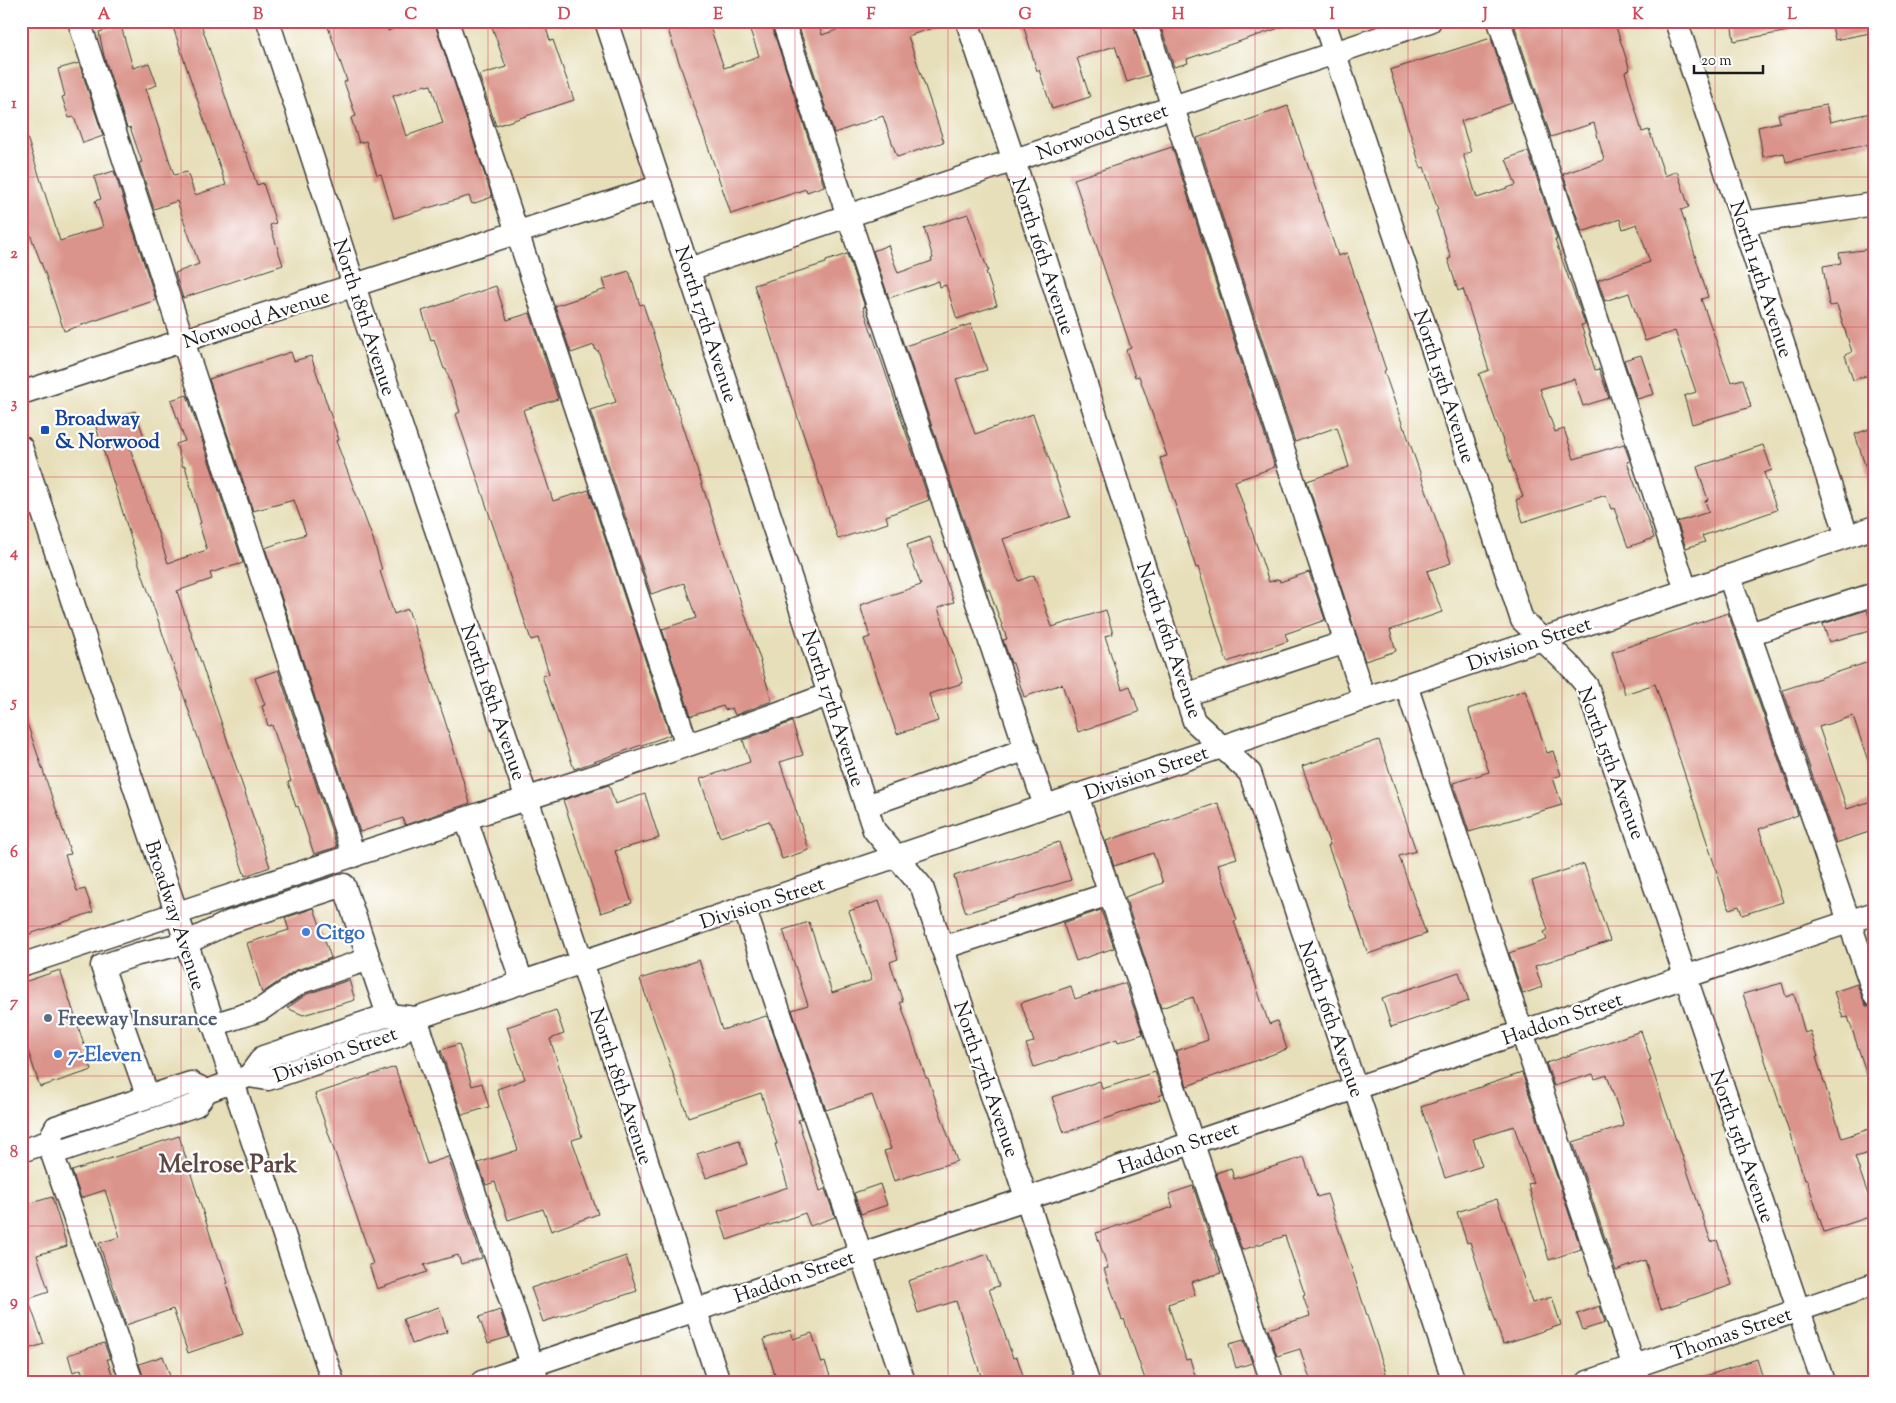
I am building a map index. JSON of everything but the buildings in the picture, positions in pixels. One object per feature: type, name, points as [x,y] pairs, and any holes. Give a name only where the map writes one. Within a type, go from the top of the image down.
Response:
[{"type":"street","points":[[79,21],[182,341],[354,856]]},
{"type":"street","name":"North 18th Avenue","points":[[268,21],[526,799],[582,962],[719,1382]]},
{"type":"street","points":[[448,21],[687,745]]},
{"type":"street","name":"North 17th Avenue","points":[[606,21],[874,830],[922,887],[1088,1382]]},
{"type":"street","points":[[784,21],[1046,806]]},
{"type":"street","name":"North 16th Avenue","points":[[967,21],[1014,161],[1194,722],[1250,773],[1454,1382]]},
{"type":"street","points":[[1145,21],[1364,699]]},
{"type":"street","name":"North 15th Avenue","points":[[1324,21],[1522,620],[1572,668],[1587,686],[1823,1382]]},
{"type":"street","name":"Norwood Street","points":[[688,269],[1430,21]]},
{"type":"street","points":[[1499,21],[1686,590]]},
{"type":"street","name":"North 14th Avenue","points":[[1676,21],[1847,536]]},
{"type":"street","name":"Norwood Avenue","points":[[21,394],[661,186]]},
{"type":"street","points":[[1743,223],[1875,204]]},
{"type":"street","name":"Broadway Avenue","points":[[21,447],[213,1025],[241,1079],[333,1382]]},
{"type":"street","name":"Division Street","points":[[48,1142],[60,1151],[70,1148],[196,1105],[207,1091],[241,1079],[268,1079],[397,1036],[416,1018],[1875,527]]},
{"type":"street","points":[[1729,576],[1875,996]]},
{"type":"street","points":[[1749,634],[1875,594]]},
{"type":"street","points":[[1185,695],[1346,642]]},
{"type":"street","points":[[1406,685],[1636,1374]]},
{"type":"street","points":[[21,965],[526,799],[687,745],[830,694]]},
{"type":"street","points":[[866,806],[1027,749]]},
{"type":"street","points":[[1077,796],[1272,1382]]},
{"type":"street","points":[[466,819],[522,982]]},
{"type":"street","points":[[148,1097],[102,966],[138,954],[186,943],[230,922],[344,885],[388,1015]]},
{"type":"street","points":[[942,948],[1109,894]]},
{"type":"street","points":[[744,907],[904,1382]]},
{"type":"street","name":"Haddon Street","points":[[482,1382],[536,1373],[695,1310],[1875,913]]},
{"type":"street","points":[[213,1025],[260,1010],[301,982],[369,959]]},
{"type":"street","name":"Division Street","points":[[241,1079],[262,1057],[388,1015],[416,1018]]},
{"type":"street","points":[[416,1018],[536,1373]]},
{"type":"street","points":[[21,1151],[48,1142],[56,1127],[191,1083],[207,1091]]},
{"type":"street","points":[[48,1142],[132,1382]]},
{"type":"street","name":"Thomas Street","points":[[1588,1382],[1636,1374],[1799,1310],[1875,1284]]},
{"type":"place","name":"Broadway & Norwood","points":[[45,430]]},
{"type":"place","name":"Citgo","points":[[306,932]]},
{"type":"place","name":"Freeway Insurance","points":[[48,1018]]},
{"type":"place","name":"7-Eleven","points":[[58,1054]]},
{"type":"district","name":"Melrose Park","points":[[228,1163]]}]
